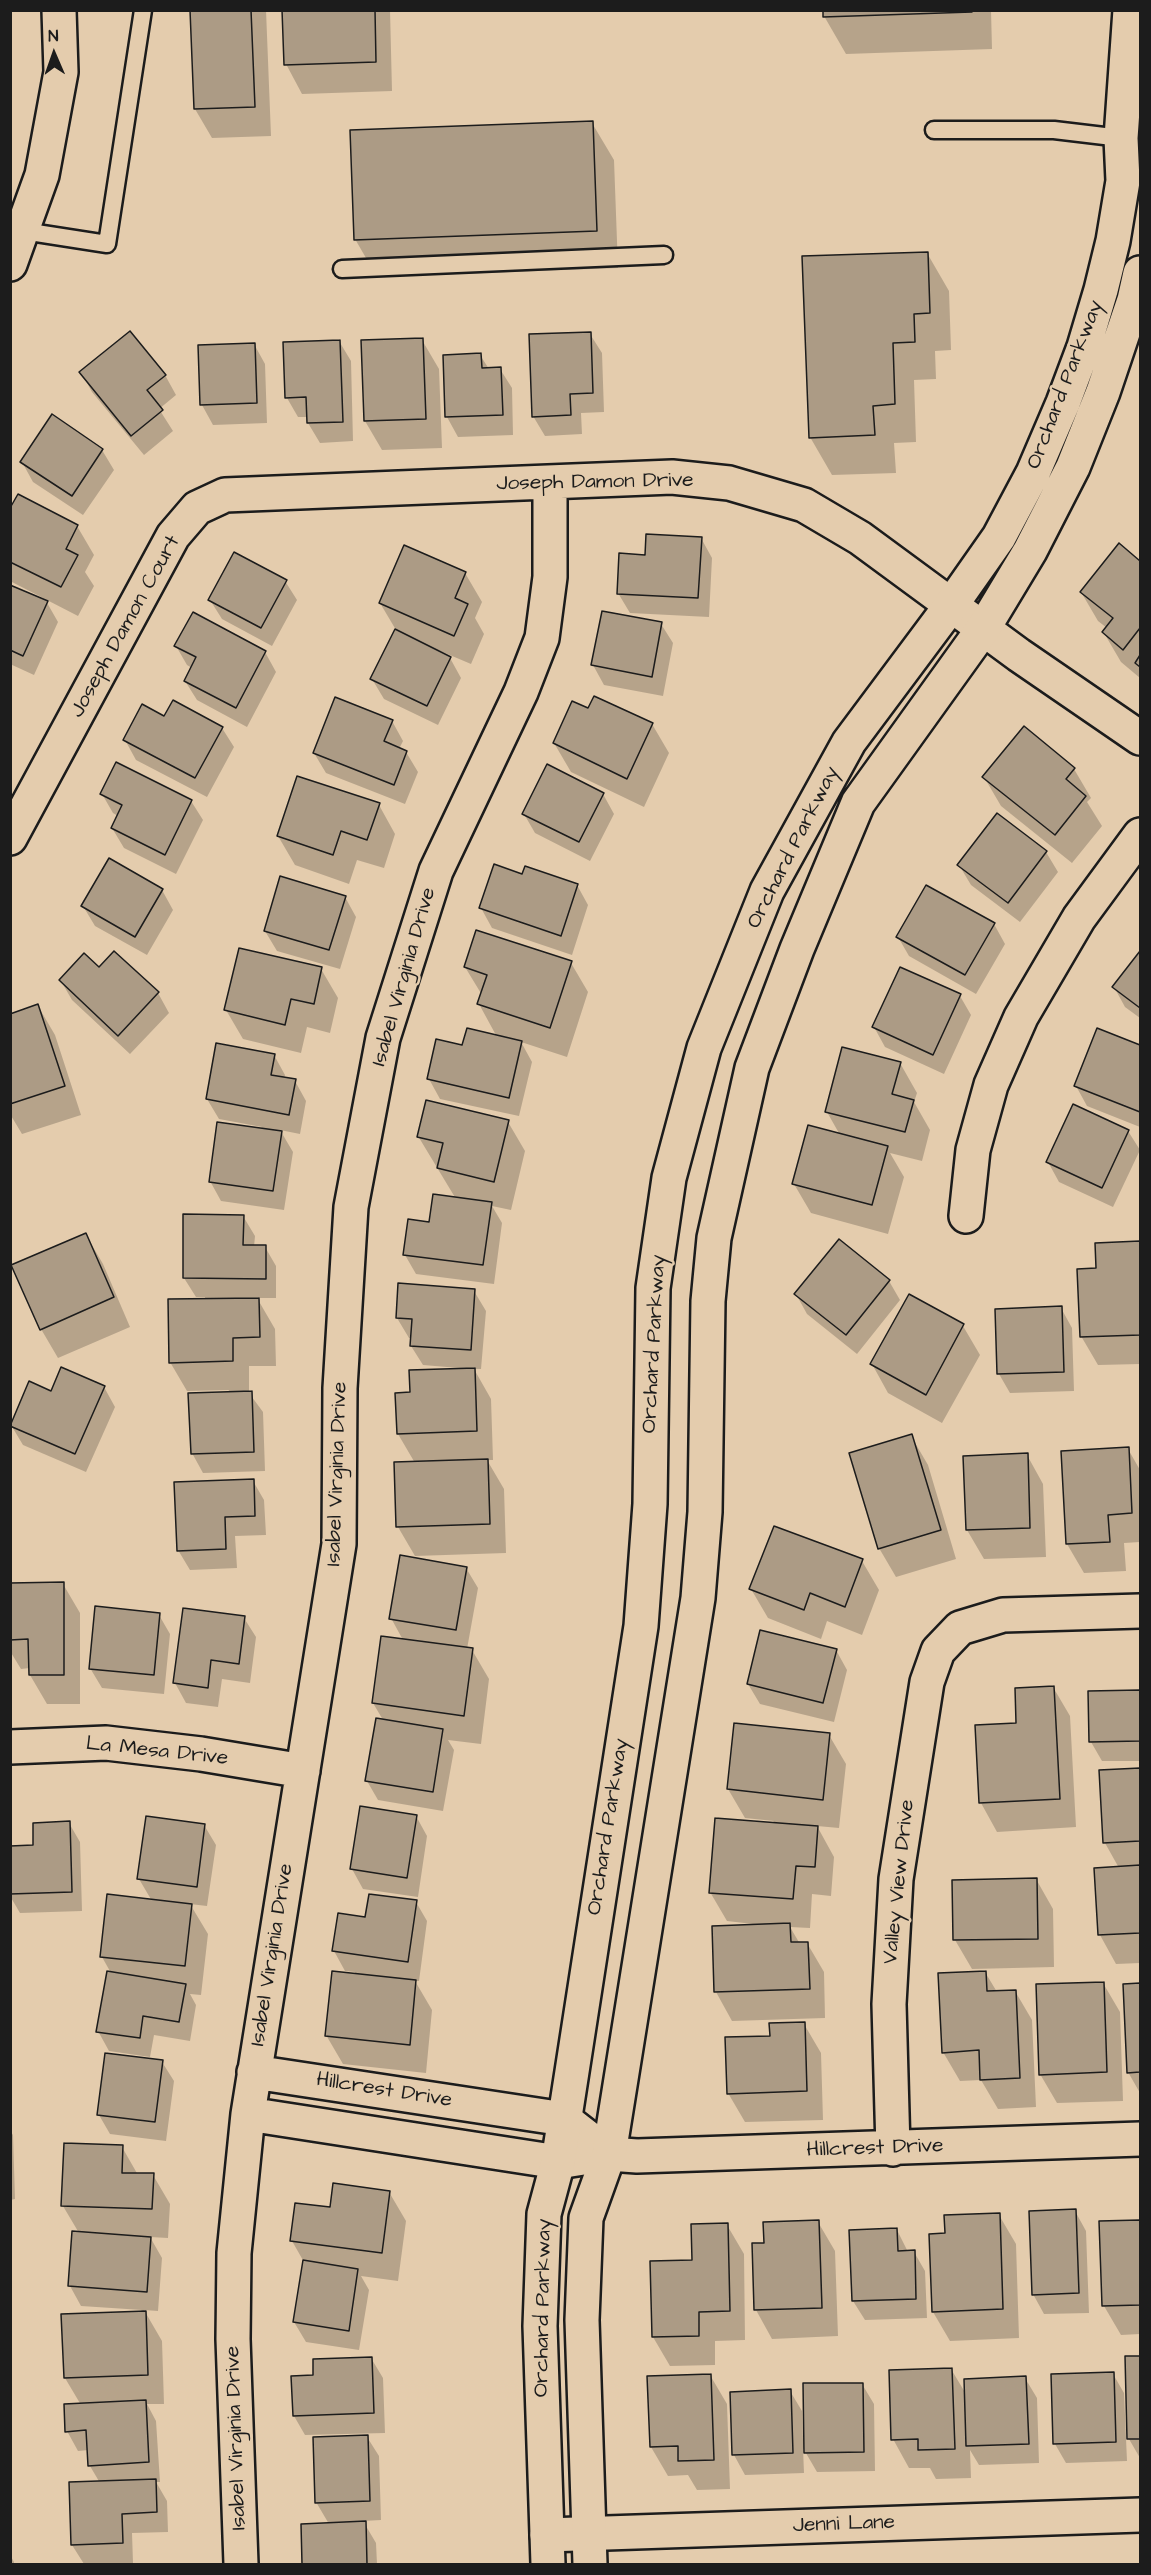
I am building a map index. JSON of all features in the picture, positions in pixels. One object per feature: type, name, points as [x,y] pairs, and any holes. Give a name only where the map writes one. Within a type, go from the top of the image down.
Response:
[{"type":"street","points":[[10,264],[17,230],[42,175],[60,72],[59,10]]},
{"type":"street","name":"Orchard Parkway","points":[[547,2550],[540,2326],[544,2214],[558,2162],[641,1626],[650,1504],[653,1288],[669,1178],[704,1048],[767,891],[849,742],[999,537],[1033,473],[1084,347],[1113,241],[1123,181],[1121,138],[1130,10]]},
{"type":"street","name":"Orchard Parkway","points":[[590,2549],[583,2363],[583,2268],[586,2218],[609,2154],[698,1598],[705,1512],[708,1301],[714,1238],[752,1068],[797,949],[858,803],[983,629],[1030,551],[1073,466],[1103,392],[1134,300],[1140,273]]},
{"type":"street","name":"Joseph Damon Drive","points":[[296,493],[672,477],[729,483],[804,505],[860,538],[983,629],[1140,738]]},
{"type":"street","name":"Isabel Virginia Drive","points":[[241,2565],[233,2339],[234,2264],[254,2072],[339,1544],[340,1388],[351,1207],[383,1038],[436,871],[521,692],[542,638],[550,577],[550,483]]},
{"type":"street","name":"Joseph Damon Court","points":[[10,838],[173,536],[197,508],[225,495],[296,493]]},
{"type":"street","points":[[966,1216],[973,1150],[988,1096],[1021,1017],[1079,918],[1140,835]]},
{"type":"street","name":"Valley View Drive","points":[[893,2149],[889,2004],[896,1879],[927,1682],[938,1651],[960,1628],[1003,1615],[1140,1611]]},
{"type":"street","name":"La Mesa Drive","points":[[10,1747],[106,1743],[201,1754],[303,1771]]},
{"type":"street","name":"Hillcrest Drive","points":[[254,2072],[564,2119],[609,2154]]},
{"type":"street","name":"Hillcrest Drive","points":[[248,2114],[558,2162],[609,2154],[637,2156],[893,2149],[1140,2139]]},
{"type":"street","name":"Jenni Lane","points":[[547,2550],[1140,2515]]},
{"type":"lane","points":[[17,230],[106,244],[143,10]]},
{"type":"lane","points":[[934,130],[1054,130],[1121,138]]},
{"type":"lane","points":[[342,269],[664,255]]},
{"type":"building","points":[[190,10],[251,10],[255,107],[194,109]]},
{"type":"building","points":[[282,10],[375,10],[376,62],[284,65]]},
{"type":"building","points":[[823,10],[972,10],[972,12],[823,17]]},
{"type":"building","points":[[593,121],[597,231],[354,240],[350,130]]},
{"type":"building","points":[[928,252],[930,313],[914,314],[915,342],[893,343],[895,404],[873,406],[875,435],[809,438],[802,256]]},
{"type":"building","points":[[130,331],[166,375],[147,390],[163,410],[131,436],[79,372]]},
{"type":"building","points":[[591,332],[593,393],[570,394],[571,415],[532,417],[529,334]]},
{"type":"building","points":[[423,338],[426,419],[364,421],[361,340]]},
{"type":"building","points":[[340,340],[343,422],[307,423],[306,397],[285,398],[283,342]]},
{"type":"building","points":[[255,343],[257,403],[200,405],[198,345]]},
{"type":"building","points":[[481,353],[482,368],[501,367],[503,415],[445,417],[443,355]]},
{"type":"building","points":[[52,414],[103,449],[72,496],[20,462]]},
{"type":"building","points":[[18,494],[78,525],[66,549],[78,555],[61,587],[10,562],[10,508]]},
{"type":"building","points":[[646,534],[702,537],[698,598],[617,594],[619,553],[645,555]]},
{"type":"building","points":[[1119,543],[1140,561],[1140,628],[1123,650],[1102,632],[1113,618],[1080,592]]},
{"type":"building","points":[[404,545],[466,572],[455,598],[468,604],[454,636],[379,603]]},
{"type":"building","points":[[234,552],[287,580],[261,628],[208,600]]},
{"type":"building","points":[[10,585],[48,601],[23,656],[10,650]]},
{"type":"building","points":[[602,611],[662,622],[652,677],[591,665]]},
{"type":"building","points":[[193,612],[266,651],[236,708],[184,681],[196,657],[174,646]]},
{"type":"building","points":[[395,629],[451,657],[427,706],[370,679]]},
{"type":"building","points":[[1140,655],[1140,667],[1135,663]]},
{"type":"building","points":[[594,696],[653,723],[627,779],[553,743],[572,701],[588,708]]},
{"type":"building","points":[[335,697],[393,720],[384,741],[407,751],[394,785],[313,753]]},
{"type":"building","points":[[173,700],[223,727],[195,778],[123,740],[142,704],[164,716]]},
{"type":"building","points":[[1024,726],[1075,768],[1066,779],[1086,796],[1055,835],[982,777]]},
{"type":"building","points":[[116,762],[192,800],[165,855],[111,828],[122,805],[100,794]]},
{"type":"building","points":[[547,764],[604,793],[579,842],[522,814]]},
{"type":"building","points":[[297,776],[380,803],[367,840],[341,831],[333,855],[277,836]]},
{"type":"building","points":[[997,813],[1047,851],[1008,903],[957,865]]},
{"type":"building","points":[[109,858],[163,889],[135,937],[81,906]]},
{"type":"building","points":[[494,864],[522,874],[525,866],[578,884],[561,936],[479,908]]},
{"type":"building","points":[[280,876],[346,896],[329,950],[264,931]]},
{"type":"building","points":[[926,885],[995,923],[965,975],[896,937]]},
{"type":"building","points":[[476,930],[572,961],[550,1028],[477,1004],[487,975],[464,967]]},
{"type":"building","points":[[239,948],[322,967],[314,1004],[291,999],[285,1025],[224,1010]]},
{"type":"building","points":[[114,951],[159,992],[118,1036],[59,980],[84,953],[99,967]]},
{"type":"building","points":[[1140,951],[1140,1008],[1112,987]]},
{"type":"building","points":[[900,967],[961,994],[933,1055],[872,1027]]},
{"type":"building","points":[[38,1004],[65,1086],[10,1104],[10,1014]]},
{"type":"building","points":[[467,1028],[522,1041],[509,1098],[427,1079],[436,1039],[462,1045]]},
{"type":"building","points":[[1097,1028],[1140,1045],[1140,1112],[1074,1086]]},
{"type":"building","points":[[216,1043],[275,1054],[271,1075],[296,1079],[289,1115],[206,1099]]},
{"type":"building","points":[[842,1047],[901,1062],[892,1094],[914,1100],[905,1132],[825,1112]]},
{"type":"building","points":[[426,1100],[509,1120],[494,1182],[437,1168],[443,1143],[417,1137]]},
{"type":"building","points":[[1073,1104],[1129,1130],[1102,1188],[1046,1162]]},
{"type":"building","points":[[217,1122],[282,1131],[273,1191],[209,1182]]},
{"type":"building","points":[[808,1125],[888,1146],[872,1205],[792,1184]]},
{"type":"building","points":[[433,1194],[492,1202],[483,1265],[403,1255],[408,1219],[429,1222]]},
{"type":"building","points":[[183,1214],[244,1215],[243,1245],[266,1245],[266,1279],[183,1278]]},
{"type":"building","points":[[86,1233],[114,1297],[40,1330],[11,1265]]},
{"type":"building","points":[[839,1239],[890,1280],[846,1335],[794,1294]]},
{"type":"building","points":[[1140,1241],[1140,1335],[1080,1337],[1077,1269],[1096,1268],[1095,1243]]},
{"type":"building","points":[[398,1283],[475,1289],[471,1350],[410,1346],[412,1319],[396,1318]]},
{"type":"building","points":[[909,1294],[964,1324],[926,1395],[870,1364]]},
{"type":"building","points":[[259,1298],[260,1337],[233,1338],[233,1361],[169,1363],[168,1299]]},
{"type":"building","points":[[1062,1306],[1064,1372],[997,1374],[995,1309]]},
{"type":"building","points":[[61,1367],[105,1386],[75,1454],[10,1426],[29,1381],[51,1391]]},
{"type":"building","points":[[475,1368],[477,1431],[397,1434],[395,1393],[410,1392],[409,1370]]},
{"type":"building","points":[[252,1391],[254,1452],[191,1454],[188,1393]]},
{"type":"building","points":[[912,1434],[941,1530],[878,1549],[849,1453]]},
{"type":"building","points":[[1129,1447],[1132,1513],[1108,1515],[1110,1542],[1066,1544],[1061,1451]]},
{"type":"building","points":[[1028,1453],[1030,1528],[966,1530],[963,1456]]},
{"type":"building","points":[[488,1459],[490,1524],[396,1527],[394,1462]]},
{"type":"building","points":[[254,1479],[255,1516],[225,1517],[226,1549],[177,1551],[174,1482]]},
{"type":"building","points":[[774,1526],[863,1559],[845,1607],[810,1593],[804,1610],[749,1589]]},
{"type":"building","points":[[400,1555],[467,1567],[456,1630],[389,1619]]},
{"type":"building","points":[[64,1582],[64,1675],[29,1675],[28,1639],[10,1640],[10,1583]]},
{"type":"building","points":[[95,1606],[160,1613],[154,1675],[89,1669]]},
{"type":"building","points":[[183,1608],[245,1616],[239,1664],[211,1660],[208,1688],[173,1683]]},
{"type":"building","points":[[760,1630],[837,1649],[823,1703],[747,1684]]},
{"type":"building","points":[[381,1636],[473,1648],[464,1716],[372,1703]]},
{"type":"building","points":[[1054,1686],[1060,1799],[979,1803],[975,1725],[1016,1723],[1015,1688]]},
{"type":"building","points":[[1140,1690],[1140,1741],[1089,1742],[1088,1691]]},
{"type":"building","points":[[376,1718],[443,1729],[433,1792],[365,1781]]},
{"type":"building","points":[[734,1723],[830,1733],[823,1800],[727,1789]]},
{"type":"building","points":[[1140,1768],[1140,1841],[1103,1843],[1099,1770]]},
{"type":"building","points":[[360,1806],[417,1815],[407,1878],[350,1869]]},
{"type":"building","points":[[146,1816],[205,1824],[197,1887],[137,1879]]},
{"type":"building","points":[[715,1818],[818,1826],[815,1867],[796,1866],[793,1899],[709,1893]]},
{"type":"building","points":[[70,1821],[72,1892],[10,1894],[10,1846],[33,1845],[33,1823]]},
{"type":"building","points":[[1140,1865],[1140,1933],[1098,1935],[1094,1868]]},
{"type":"building","points":[[1037,1878],[1038,1939],[953,1940],[952,1880]]},
{"type":"building","points":[[107,1894],[192,1904],[185,1966],[100,1957]]},
{"type":"building","points":[[369,1894],[417,1900],[408,1962],[332,1951],[338,1913],[365,1917]]},
{"type":"building","points":[[790,1923],[791,1942],[808,1942],[810,1989],[714,1992],[712,1926]]},
{"type":"building","points":[[107,1971],[186,1984],[179,2022],[143,2016],[140,2038],[96,2032]]},
{"type":"building","points":[[332,1971],[416,1980],[410,2045],[325,2036]]},
{"type":"building","points":[[986,1971],[987,1991],[1016,1990],[1020,2078],[980,2080],[979,2050],[942,2053],[938,1973]]},
{"type":"building","points":[[1104,1982],[1107,2072],[1039,2075],[1036,1984]]},
{"type":"building","points":[[1140,1983],[1140,2072],[1127,2073],[1123,1984]]},
{"type":"building","points":[[805,2022],[807,2091],[727,2094],[725,2037],[770,2036],[769,2023]]},
{"type":"building","points":[[105,2053],[163,2060],[155,2122],[97,2115]]},
{"type":"building","points":[[64,2143],[123,2145],[122,2173],[154,2173],[152,2209],[61,2206]]},
{"type":"building","points":[[333,2183],[390,2191],[382,2253],[290,2241],[295,2203],[330,2207]]},
{"type":"building","points":[[1076,2209],[1079,2293],[1032,2295],[1029,2211]]},
{"type":"building","points":[[1000,2213],[1003,2309],[932,2312],[929,2234],[945,2233],[944,2215]]},
{"type":"building","points":[[819,2220],[822,2308],[754,2310],[752,2243],[764,2243],[763,2222]]},
{"type":"building","points":[[1140,2220],[1140,2305],[1102,2306],[1099,2221]]},
{"type":"building","points":[[728,2223],[730,2311],[699,2312],[699,2336],[652,2337],[650,2261],[692,2260],[691,2224]]},
{"type":"building","points":[[897,2228],[898,2251],[915,2250],[916,2299],[852,2301],[849,2230]]},
{"type":"building","points":[[72,2231],[151,2237],[147,2292],[68,2286]]},
{"type":"building","points":[[303,2260],[358,2269],[349,2331],[293,2322]]},
{"type":"building","points":[[146,2311],[148,2375],[64,2378],[61,2314]]},
{"type":"building","points":[[1125,2356],[1140,2356],[1140,2439],[1127,2439]]},
{"type":"building","points":[[372,2357],[374,2413],[293,2416],[291,2376],[313,2375],[313,2359]]},
{"type":"building","points":[[952,2368],[955,2449],[918,2450],[918,2439],[891,2440],[889,2370]]},
{"type":"building","points":[[1114,2372],[1116,2442],[1053,2444],[1051,2374]]},
{"type":"building","points":[[711,2374],[714,2460],[678,2461],[678,2446],[650,2447],[647,2376]]},
{"type":"building","points":[[1026,2376],[1029,2444],[966,2446],[964,2379]]},
{"type":"building","points":[[803,2383],[863,2383],[864,2452],[804,2453]]},
{"type":"building","points":[[791,2389],[793,2453],[732,2455],[730,2392]]},
{"type":"building","points":[[146,2400],[149,2462],[88,2466],[86,2430],[65,2432],[64,2404]]},
{"type":"building","points":[[368,2435],[370,2501],[315,2503],[313,2437]]},
{"type":"building","points":[[156,2479],[157,2512],[122,2514],[123,2543],[71,2545],[69,2482]]},
{"type":"building","points":[[366,2521],[367,2564],[302,2564],[301,2524]]}]
